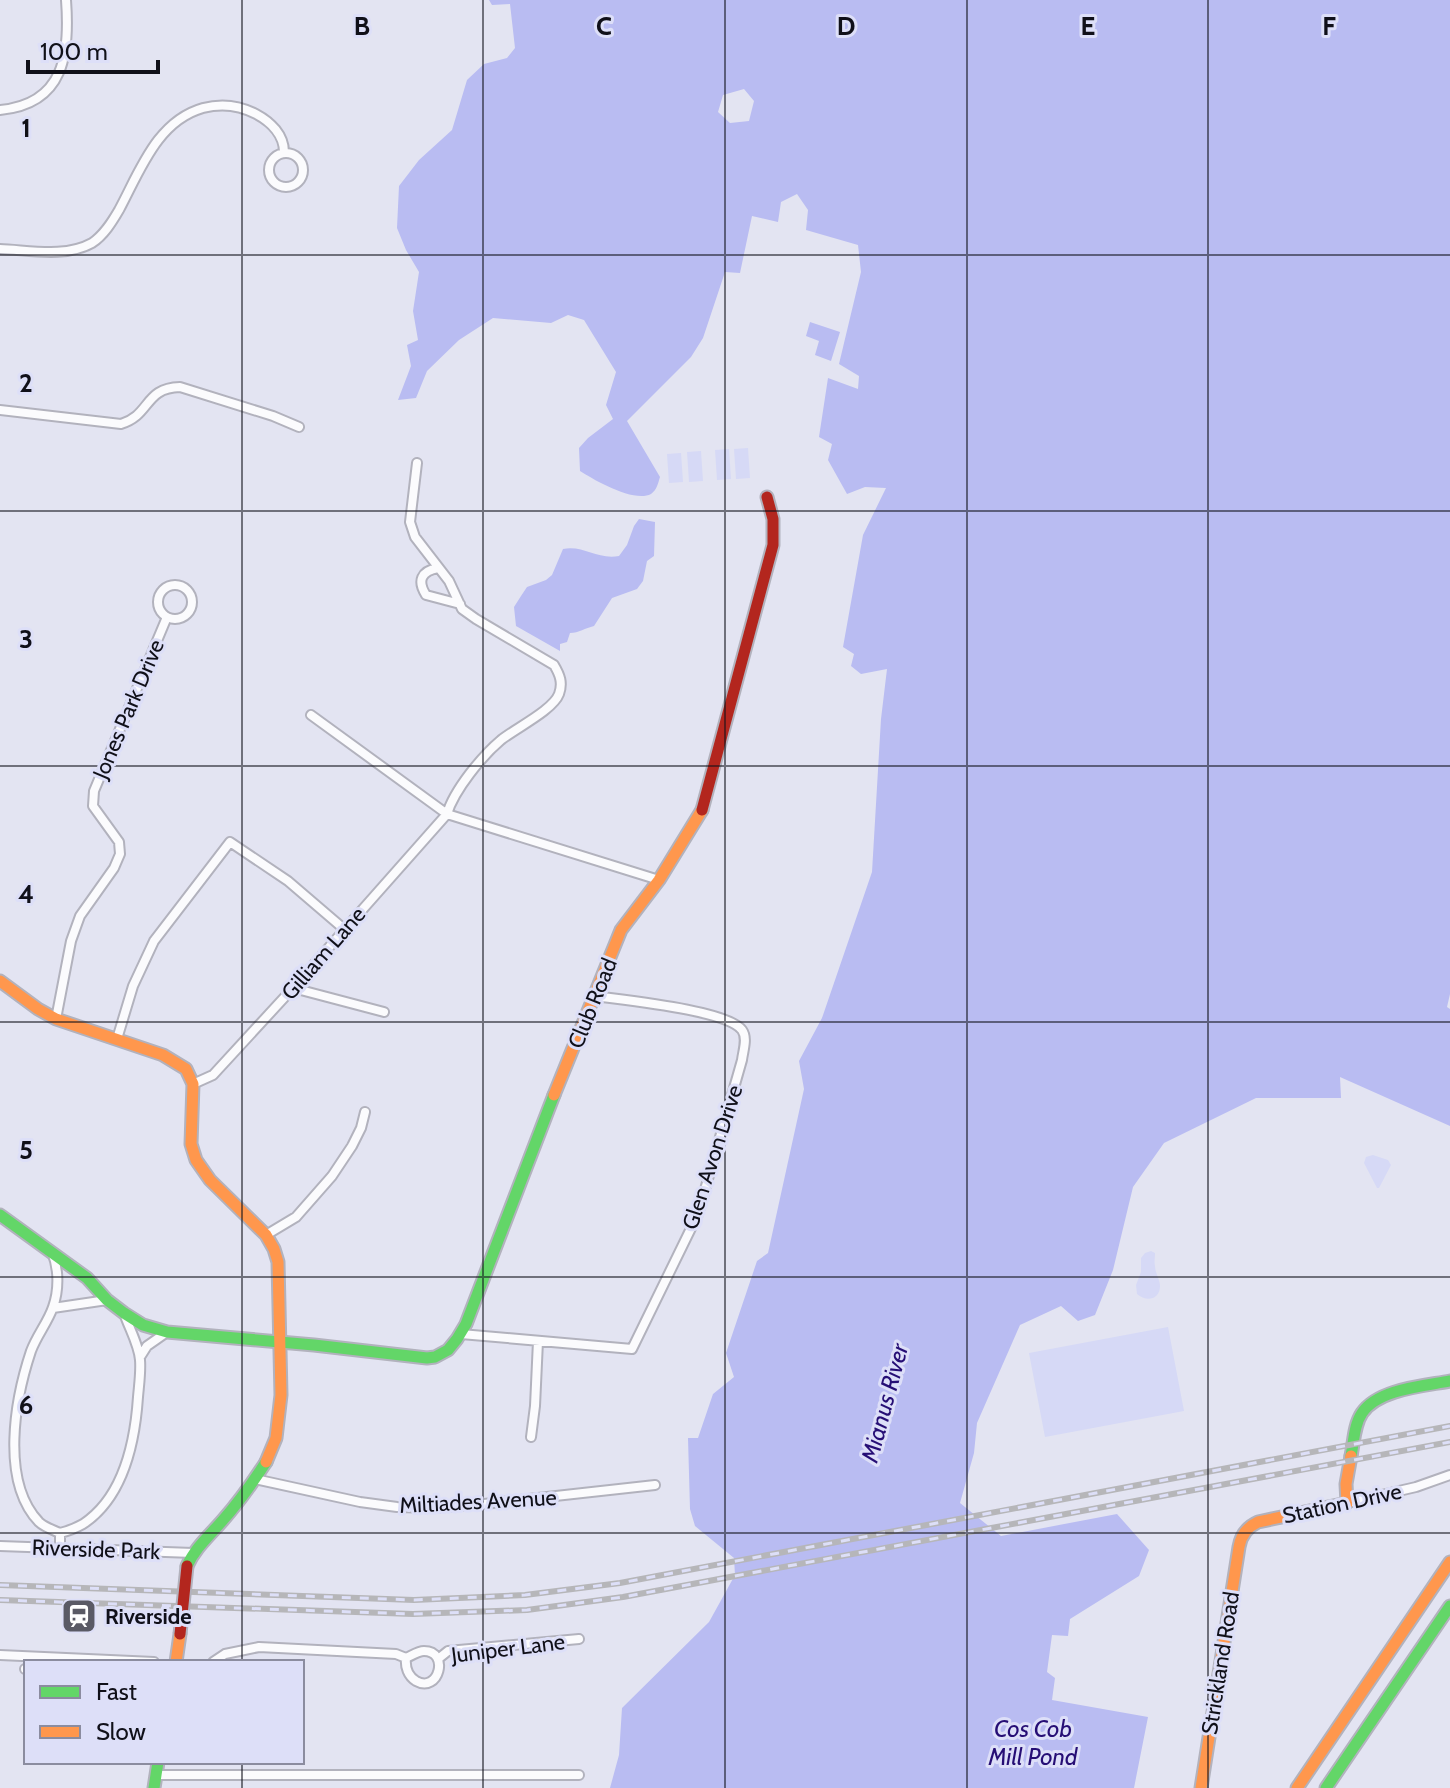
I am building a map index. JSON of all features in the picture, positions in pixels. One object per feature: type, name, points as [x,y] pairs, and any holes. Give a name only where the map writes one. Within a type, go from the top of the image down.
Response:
[{"type":"main road","name":"Club Road","points":[[461,1334],[621,930],[659,880],[701,814],[773,545],[773,519],[767,497]]},
{"type":"main road","points":[[0,981],[56,1019],[163,1055],[186,1069],[193,1084],[191,1144],[196,1160],[210,1180],[266,1235],[278,1262],[281,1342],[278,1430],[270,1453],[255,1479],[193,1553],[187,1566],[176,1660]]},
{"type":"main road","points":[[0,1215],[87,1278],[124,1313],[143,1325],[167,1332],[427,1358],[444,1353],[461,1334]]},
{"type":"main road","points":[[1347,1503],[1345,1491],[1356,1430],[1360,1415],[1367,1406],[1384,1395],[1450,1381]]},
{"type":"main road","name":"Station Drive","points":[[1240,1539],[1248,1527],[1258,1522],[1347,1503]]},
{"type":"main road","name":"Strickland Road","points":[[1201,1788],[1240,1539]]},
{"type":"main road","points":[[1297,1788],[1450,1562]]},
{"type":"main road","points":[[1326,1788],[1450,1606]]},
{"type":"street","points":[[0,110],[19,107],[31,101],[56,78],[66,52],[66,0]]},
{"type":"street","points":[[0,249],[66,251],[92,242],[113,220],[158,140],[177,120],[195,111],[215,105],[242,106],[269,121],[281,139],[284,152]]},
{"type":"street","points":[[284,152],[298,157],[303,172],[295,185],[288,187],[273,182],[268,168],[276,155],[284,152]]},
{"type":"street","points":[[0,410],[121,424],[135,419],[159,392],[167,387],[180,387],[299,427]]},
{"type":"street","points":[[417,463],[410,522],[415,537],[449,581],[460,604]]},
{"type":"street","points":[[438,568],[424,574],[422,589],[426,595],[460,604]]},
{"type":"street","name":"Jones Park Drive","points":[[169,586],[182,587],[190,596],[190,609],[180,617],[167,617],[159,607],[159,595],[169,586]]},
{"type":"street","name":"Gilliam Lane","points":[[193,1084],[213,1075],[293,988],[447,814],[451,801],[501,740],[553,704],[560,693],[562,677],[554,665],[476,619],[460,604]]},
{"type":"street","name":"Jones Park Drive","points":[[56,1019],[71,941],[80,916],[114,868],[120,854],[119,842],[93,806],[94,791],[167,617]]},
{"type":"street","points":[[311,715],[447,814],[659,880]]},
{"type":"street","points":[[117,1039],[133,986],[154,941],[230,842],[288,881],[344,929]]},
{"type":"street","points":[[293,988],[384,1012]]},
{"type":"street","name":"Glen Avon Drive","points":[[461,1334],[632,1349],[698,1214],[746,1039],[742,1030],[734,1023],[705,1013],[595,996]]},
{"type":"street","points":[[266,1235],[296,1217],[332,1176],[352,1146],[365,1112]]},
{"type":"street","points":[[52,1251],[57,1278],[53,1308],[41,1327],[17,1398],[13,1443],[20,1491],[29,1510],[41,1524],[60,1533],[80,1526],[105,1504],[125,1467],[136,1429],[140,1357],[124,1313]]},
{"type":"street","points":[[53,1308],[107,1300]]},
{"type":"street","points":[[140,1357],[147,1346],[167,1332]]},
{"type":"street","points":[[531,1437],[538,1341]]},
{"type":"street","name":"Station Drive","points":[[1347,1503],[1416,1487],[1450,1475]]},
{"type":"street","name":"Miltiades Avenue","points":[[255,1479],[360,1502],[433,1508],[655,1485]]},
{"type":"street","points":[[60,1533],[60,1548]]},
{"type":"street","name":"Riverside Park","points":[[0,1546],[193,1553]]},
{"type":"street","name":"Juniper Lane","points":[[438,1659],[448,1651],[579,1639]]},
{"type":"street","name":"Juniper Lane","points":[[216,1660],[225,1654],[259,1647],[396,1654],[406,1658],[421,1651],[438,1659],[439,1672],[429,1683],[420,1683],[405,1665],[406,1658]]},
{"type":"street","points":[[0,1655],[110,1660]]},
{"type":"street","points":[[155,1782],[579,1775]]},
{"type":"shaded area","points":[[748,448],[750,478],[736,479],[734,449]]},
{"type":"shaded area","points":[[729,449],[731,479],[717,480],[715,450]]},
{"type":"shaded area","points":[[701,451],[703,481],[689,482],[687,452]]},
{"type":"shaded area","points":[[681,453],[683,482],[669,483],[667,454]]},
{"type":"shaded area","points":[[1373,1155],[1388,1160],[1391,1165],[1379,1188],[1364,1163],[1366,1157]]},
{"type":"shaded area","points":[[1151,1251],[1155,1253],[1160,1286],[1158,1294],[1148,1299],[1137,1294],[1136,1285],[1141,1272],[1141,1258]]},
{"type":"shaded area","points":[[1168,1327],[1184,1411],[1045,1437],[1029,1353]]},
{"type":"water","points":[[489,0],[1450,0],[1450,994],[1447,1007],[1450,1009],[1450,1126],[1340,1077],[1341,1098],[1256,1098],[1164,1143],[1133,1187],[1113,1270],[1095,1315],[1078,1321],[1061,1306],[1020,1325],[977,1423],[974,1453],[960,1503],[1001,1536],[1117,1514],[1149,1550],[1139,1576],[1070,1619],[1068,1636],[1052,1635],[1047,1672],[1055,1678],[1052,1700],[1148,1717],[1134,1788],[610,1788],[619,1755],[622,1708],[709,1622],[735,1575],[734,1558],[695,1526],[690,1509],[688,1438],[698,1438],[713,1394],[734,1377],[726,1353],[757,1261],[768,1253],[804,1089],[799,1061],[822,1018],[872,872],[887,669],[861,674],[851,666],[854,654],[843,647],[863,535],[886,488],[865,487],[847,494],[828,460],[832,444],[819,437],[828,378],[858,389],[859,376],[839,364],[861,272],[858,245],[806,230],[808,210],[797,194],[781,202],[778,222],[752,216],[740,273],[725,272],[703,338],[691,357],[627,421],[660,477],[651,494],[625,493],[580,471],[579,448],[613,419],[606,405],[616,372],[584,320],[568,315],[551,323],[493,318],[459,340],[427,371],[416,398],[398,400],[411,366],[407,345],[418,340],[413,311],[419,272],[397,228],[399,186],[419,160],[452,130],[467,80],[484,64],[507,58],[515,48],[510,4],[492,5]],"holes":[[[744,89],[754,101],[749,121],[730,123],[718,112],[723,95]]]},
{"type":"water","points":[[810,322],[840,332],[831,361],[815,355],[819,341],[806,336]]},
{"type":"water","points":[[639,519],[655,522],[654,556],[647,561],[643,581],[637,589],[612,598],[594,626],[570,633],[567,642],[560,644],[560,651],[516,626],[514,607],[527,587],[552,575],[563,549],[619,556]]},
{"type":"railway","points":[[0,1585],[414,1600],[525,1595],[620,1583],[1450,1426]]},
{"type":"railway","points":[[0,1600],[413,1614],[527,1610],[623,1597],[1450,1442]]},
{"type":"traffic: fast","points":[[0,1215],[87,1278],[107,1300],[143,1325],[167,1332],[435,1357],[448,1350],[466,1324],[554,1095]]},
{"type":"traffic: fast","points":[[1351,1456],[1357,1423],[1369,1405],[1402,1390],[1450,1381]]},
{"type":"traffic: fast","points":[[187,1566],[198,1547],[235,1506],[266,1462]]},
{"type":"traffic: fast","points":[[1326,1788],[1450,1606]]},
{"type":"traffic: fast","points":[[154,1788],[158,1764]]},
{"type":"traffic: slow","points":[[554,1095],[621,930],[659,880],[702,810]]},
{"type":"traffic: slow","points":[[0,981],[56,1019],[163,1055],[186,1069],[193,1084],[191,1144],[196,1160],[210,1180],[266,1235],[278,1262],[281,1395],[276,1438],[266,1462]]},
{"type":"traffic: slow","points":[[1201,1788],[1241,1539],[1258,1522],[1347,1503],[1346,1484],[1351,1456]]},
{"type":"traffic: slow","points":[[1297,1788],[1450,1562]]},
{"type":"traffic: slow","points":[[176,1660],[180,1634]]},
{"type":"traffic: jam","points":[[702,810],[773,545],[773,519],[767,497]]},
{"type":"traffic: jam","points":[[180,1634],[187,1566]]},
{"type":"place","name":"Riverside","points":[[79,1616]]},
{"type":"water label","name":"Mianus River","points":[[885,1403]]},
{"type":"water label","name":"Cos Cob Mill Pond","points":[[1033,1743]]}]
